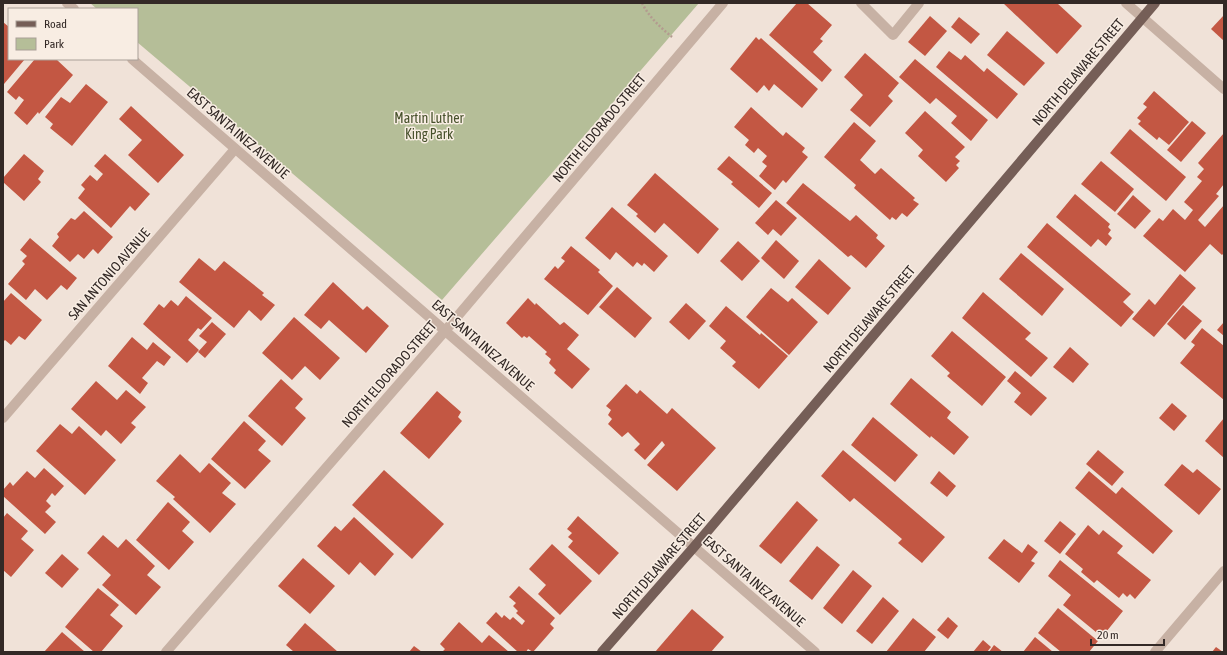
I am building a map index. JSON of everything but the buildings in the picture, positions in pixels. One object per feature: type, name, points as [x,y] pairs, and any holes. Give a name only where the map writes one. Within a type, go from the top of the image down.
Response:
[{"type":"main road","name":"NORTH DELAWARE STREET","points":[[602,652],[694,547],[1155,3]]},
{"type":"street","name":"NORTH ELDORADO STREET","points":[[166,652],[445,331],[723,3]]},
{"type":"street","points":[[861,3],[893,35],[919,3]]},
{"type":"street","points":[[1126,3],[1224,88]]},
{"type":"street","name":"EAST SANTA INEZ AVENUE","points":[[133,60],[815,652]]},
{"type":"street","name":"SAN ANTONIO AVENUE","points":[[3,418],[235,149]]},
{"type":"street","points":[[1155,652],[1224,571]]},
{"type":"path","points":[[642,3],[661,28],[685,47]]},
{"type":"green space","name":"Martin Luther King Park","points":[[90,3],[699,3],[442,300],[138,43],[138,8],[96,8]]}]
